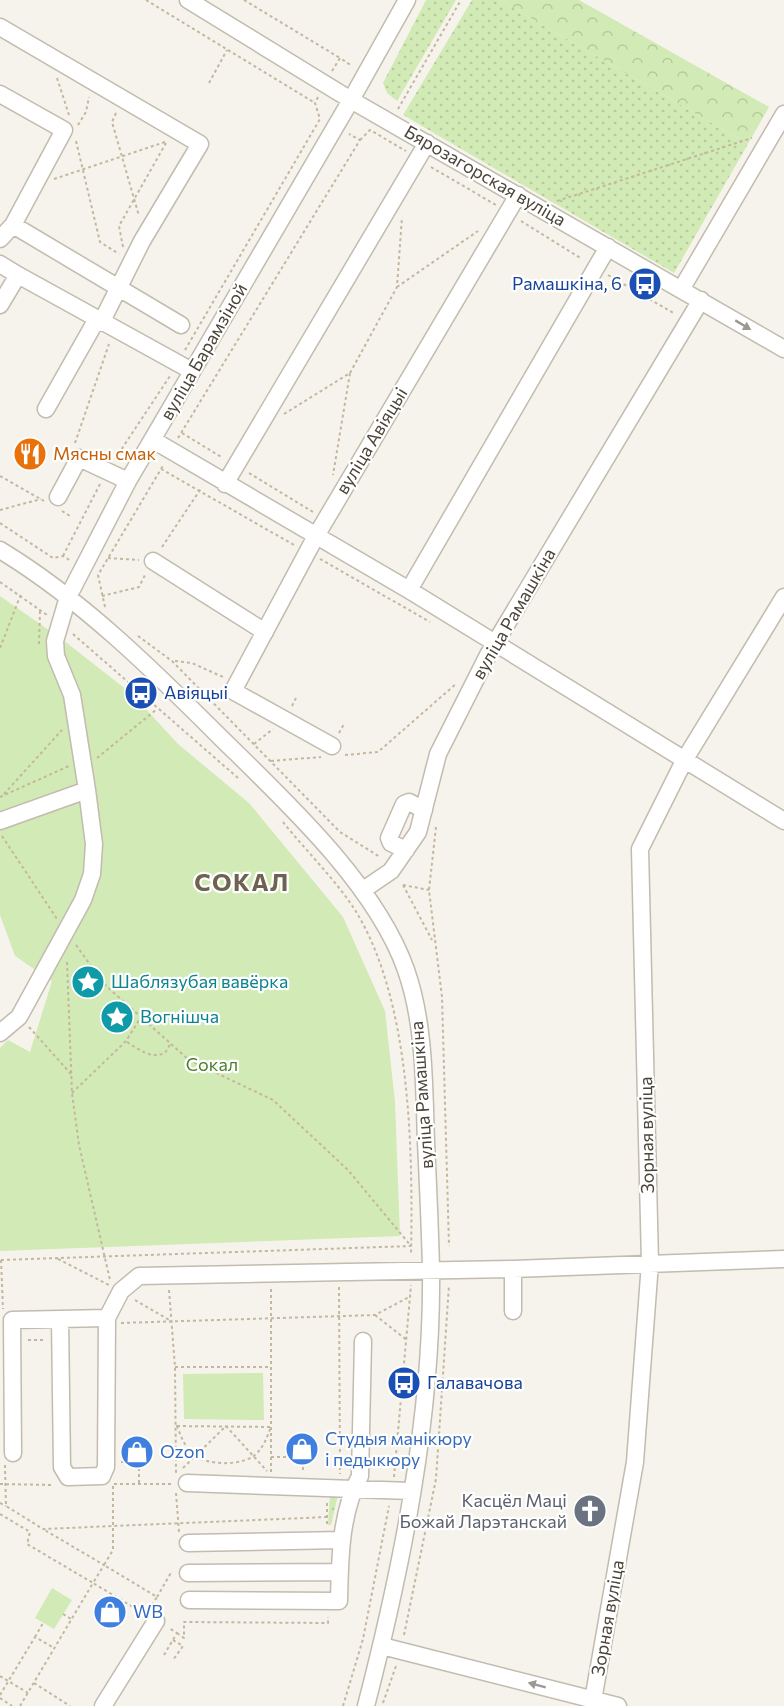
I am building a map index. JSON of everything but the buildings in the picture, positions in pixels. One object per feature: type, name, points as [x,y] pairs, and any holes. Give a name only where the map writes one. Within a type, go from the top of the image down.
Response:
[{"type":"street","name":"Бярозагорская вуліца","points":[[188,0],[351,100],[682,288],[784,349]]},
{"type":"street","name":"вуліца Барамзіной","points":[[20,1017],[66,933],[92,873],[94,844],[84,763],[72,695],[56,656],[55,641],[68,597],[128,481],[153,440],[185,367],[336,126],[406,0]]},
{"type":"street","points":[[0,27],[201,144],[145,236],[119,286],[109,322]]},
{"type":"street","points":[[0,94],[69,131],[34,186],[13,225],[0,239]]},
{"type":"street","points":[[682,288],[784,114]]},
{"type":"street","points":[[225,484],[427,143]]},
{"type":"street","name":"вуліца Авіяцыі","points":[[234,687],[316,536],[519,195]]},
{"type":"street","points":[[13,225],[119,286],[181,325]]},
{"type":"street","points":[[409,590],[608,247]]},
{"type":"street","points":[[0,264],[109,322],[185,367]]},
{"type":"street","points":[[0,305],[18,275]]},
{"type":"street","name":"вуліца Рамашкіна","points":[[366,1706],[382,1646],[411,1491],[423,1402],[431,1271],[424,1071],[414,999],[395,941],[363,890],[392,871],[418,832],[438,754],[496,643],[701,300]]},
{"type":"street","points":[[46,409],[93,326],[109,322]]},
{"type":"street","points":[[153,440],[409,590],[784,821]]},
{"type":"street","points":[[56,504],[79,458],[128,481]]},
{"type":"street","points":[[0,550],[34,571],[68,597],[155,675],[282,798],[363,890]]},
{"type":"street","points":[[153,561],[265,632]]},
{"type":"street","name":"Зорная вуліца","points":[[593,1703],[635,1462],[650,1263],[640,849],[685,759],[784,597]]},
{"type":"street","points":[[234,687],[332,753]]},
{"type":"street","points":[[0,821],[87,790]]},
{"type":"street","points":[[406,850],[391,843],[389,838],[404,804],[409,802],[424,810]]},
{"type":"street","points":[[0,1033],[20,1017]]},
{"type":"street","points":[[60,1319],[62,1467],[68,1477],[107,1480],[107,1321],[121,1292],[139,1276],[513,1269],[784,1259]]},
{"type":"street","points":[[513,1269],[513,1311]]},
{"type":"street","points":[[13,1453],[12,1320],[107,1321]]},
{"type":"street","points":[[187,1606],[339,1601],[341,1540],[354,1488],[360,1476],[363,1341]]},
{"type":"street","points":[[180,1486],[411,1491]]},
{"type":"street","points":[[183,1538],[341,1540]]},
{"type":"street","points":[[181,1570],[340,1572]]},
{"type":"street","points":[[103,1706],[156,1621]]},
{"type":"street","points":[[382,1646],[593,1703],[618,1706]]},
{"type":"path","points":[[63,556],[108,471],[185,367],[320,119],[315,104],[146,0]]},
{"type":"path","points":[[244,0],[365,75]]},
{"type":"path","points":[[379,135],[390,122],[461,0]]},
{"type":"path","points":[[209,83],[227,50]]},
{"type":"path","points":[[50,56],[100,242],[125,259],[118,226],[166,142]]},
{"type":"path","points":[[315,104],[340,58]]},
{"type":"path","points":[[69,131],[86,112],[92,80]]},
{"type":"path","points":[[122,98],[112,122],[120,158],[145,236]]},
{"type":"path","points":[[320,119],[360,140]]},
{"type":"path","points":[[107,612],[98,574],[181,433],[360,140],[370,130],[688,322]]},
{"type":"path","points":[[34,186],[166,142],[181,133]]},
{"type":"path","points":[[540,207],[752,138]]},
{"type":"path","points":[[332,486],[350,373],[397,287],[402,211]]},
{"type":"path","points":[[397,287],[479,231]]},
{"type":"path","points":[[75,443],[109,322]]},
{"type":"path","points":[[283,415],[350,373]]},
{"type":"path","points":[[181,433],[326,519]]},
{"type":"path","points":[[161,469],[434,624]]},
{"type":"path","points":[[102,596],[139,587],[209,474]]},
{"type":"path","points":[[0,477],[40,499],[56,504],[70,516]]},
{"type":"path","points":[[0,510],[40,499],[56,504]]},
{"type":"path","points":[[0,523],[45,553]]},
{"type":"path","points":[[108,558],[153,561]]},
{"type":"path","points":[[0,582],[21,594],[0,648]]},
{"type":"path","points":[[135,633],[172,661],[340,832],[380,857]]},
{"type":"path","points":[[85,642],[157,709],[246,784]]},
{"type":"path","points":[[172,661],[192,663],[234,687]]},
{"type":"path","points":[[271,761],[332,753],[378,752],[462,678]]},
{"type":"path","points":[[1,797],[73,765],[94,761],[157,709]]},
{"type":"path","points":[[254,744],[284,720]]},
{"type":"path","points":[[1,797],[66,726]]},
{"type":"path","points":[[279,818],[354,909],[380,961],[395,1008],[407,1111],[411,1246]]},
{"type":"path","points":[[436,826],[429,890],[442,997],[449,1246]]},
{"type":"path","points":[[0,834],[66,933],[104,984],[189,1060],[273,1100],[348,1170],[411,1246]]},
{"type":"path","points":[[429,890],[403,885],[434,944]]},
{"type":"path","points":[[67,956],[72,1093],[79,1146],[111,1286]]},
{"type":"path","points":[[20,1017],[72,1075]]},
{"type":"path","points":[[72,1093],[126,1041],[141,1017]]},
{"type":"path","points":[[126,1041],[148,1055],[158,1056],[165,1053],[171,1043]]},
{"type":"path","points":[[0,1260],[411,1246]]},
{"type":"path","points":[[330,1475],[340,1475],[339,1272]]},
{"type":"path","points":[[270,1274],[271,1475]]},
{"type":"path","points":[[168,1276],[175,1367],[176,1475],[226,1426]]},
{"type":"path","points":[[107,1321],[375,1316],[411,1296]]},
{"type":"path","points":[[375,1316],[408,1341]]},
{"type":"path","points":[[12,1327],[21,1326],[21,1341],[46,1340]]},
{"type":"path","points":[[175,1367],[272,1367]]},
{"type":"path","points":[[177,1426],[271,1427]]},
{"type":"path","points":[[177,1426],[185,1445],[195,1456],[213,1462],[237,1462],[254,1456],[264,1445],[271,1427]]},
{"type":"path","points":[[226,1426],[271,1475]]},
{"type":"path","points":[[271,1456],[303,1456],[303,1475],[312,1475]]},
{"type":"path","points":[[112,1462],[139,1461],[139,1484]]},
{"type":"path","points":[[259,1475],[271,1475]]},
{"type":"path","points":[[20,1706],[113,1550],[113,1526],[107,1480],[180,1486],[178,1522],[183,1538]]},
{"type":"path","points":[[5,1485],[6,1506]]},
{"type":"path","points":[[0,1503],[157,1597]]},
{"type":"path","points":[[0,1514],[30,1532],[27,1544],[146,1615],[157,1597],[181,1570]]},
{"type":"path","points":[[43,1529],[327,1517]]},
{"type":"path","points":[[120,1614],[126,1603]]},
{"type":"path","points":[[184,1622],[187,1606]]},
{"type":"path","points":[[63,1614],[71,1619]]},
{"type":"path","points":[[156,1621],[177,1633],[164,1655]]},
{"type":"path","points":[[12,1706],[0,1697],[43,1623]]},
{"type":"path","points":[[35,1637],[54,1648]]},
{"type":"path","points":[[173,1640],[183,1646],[173,1660]]},
{"type":"path","points":[[382,1706],[398,1660]]},
{"type":"path","points":[[0,1676],[28,1693]]},
{"type":"path","points":[[34,1683],[70,1706]]},
{"type":"green space","points":[[426,0],[456,0],[397,101],[387,93],[383,83]]},
{"type":"green space","points":[[472,0],[500,0],[748,144],[674,273],[403,115]]},
{"type":"green space","points":[[500,0],[579,0],[769,107],[748,144]]},
{"type":"green space","name":"Сокал","points":[[0,596],[63,640],[132,694],[178,744],[249,803],[343,917],[385,1011],[395,1102],[400,1236],[0,1251],[0,1048],[8,1040],[30,1052],[52,981],[15,956],[0,915]]},
{"type":"green space","points":[[263,1373],[264,1420],[184,1419],[183,1374]]},
{"type":"green space","points":[[330,1493],[338,1495],[331,1525],[328,1525]]},
{"type":"green space","points":[[52,1588],[72,1600],[54,1629],[35,1618]]},
{"type":"place","name":"Рамашкіна, 6","points":[[645,284]]},
{"type":"place","name":"Мясны смак","points":[[30,454]]},
{"type":"place","name":"Авіяцыі","points":[[141,693]]},
{"type":"place","name":"Шаблязубая вавёрка","points":[[88,982]]},
{"type":"place","name":"Вогнішча","points":[[117,1017]]},
{"type":"place","name":"Галавачова","points":[[404,1383]]},
{"type":"place","name":"Студыя манікюру і педыкюру","points":[[302,1449]]},
{"type":"place","name":"Ozon","points":[[137,1452]]},
{"type":"place","name":"Касцёл Маці Божай Ларэтанскай","points":[[590,1511]]},
{"type":"place","name":"WB","points":[[110,1612]]},
{"type":"district","name":"СОКАЛ","points":[[242,883]]}]
